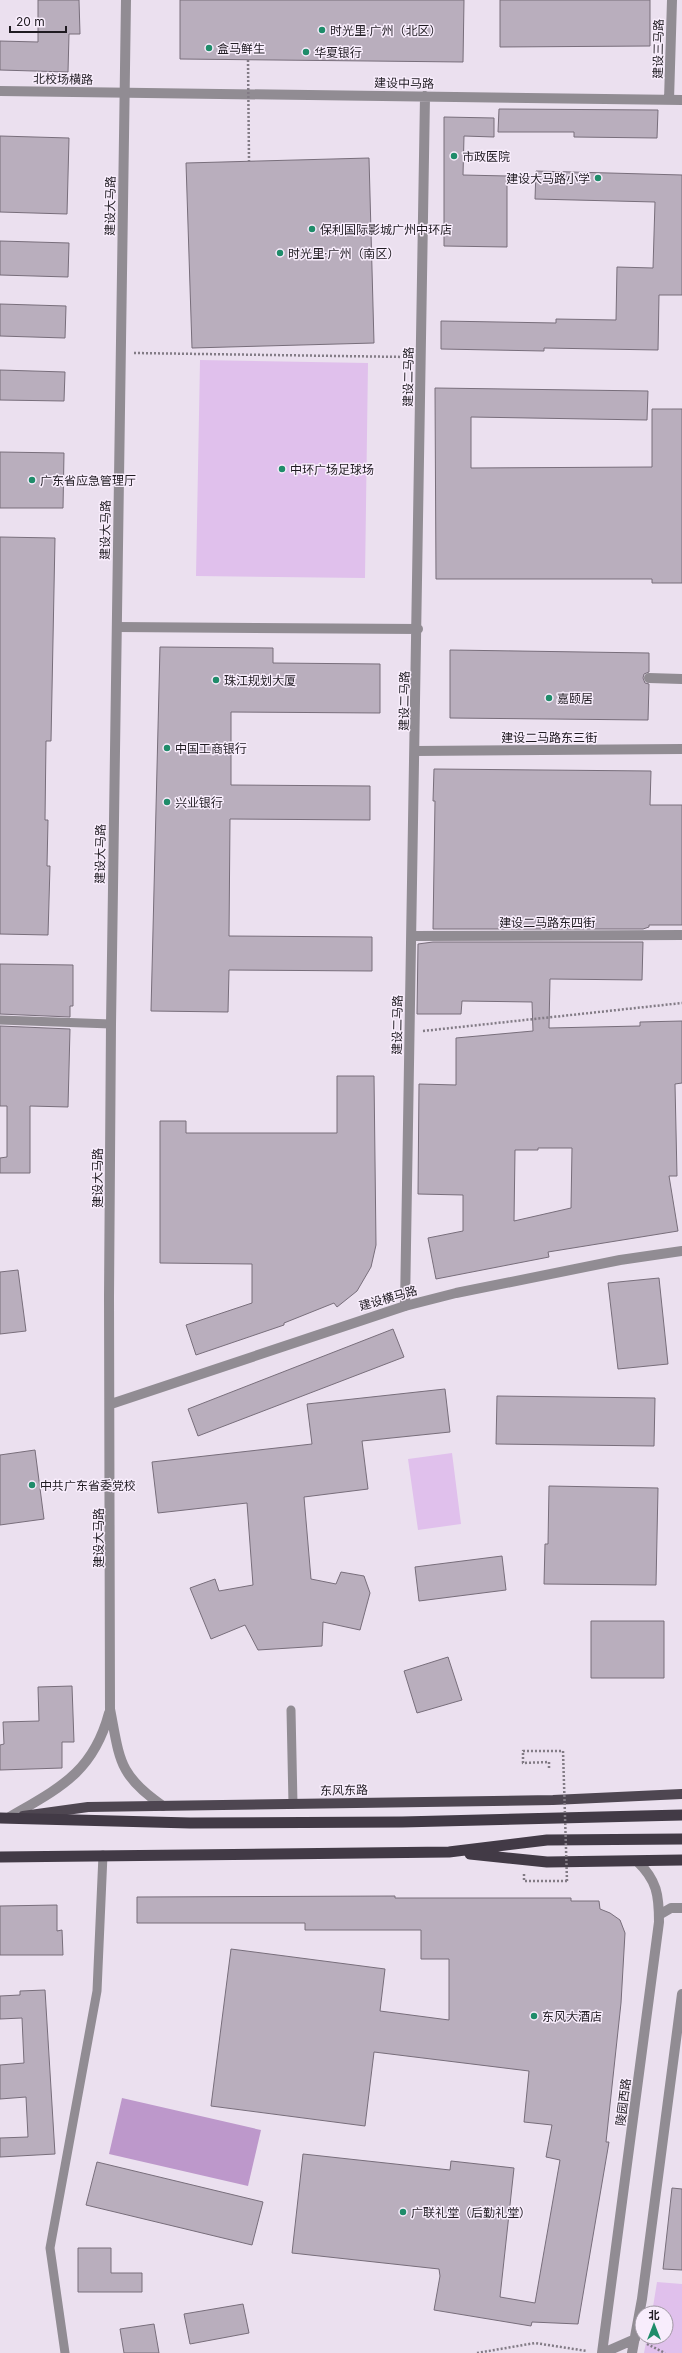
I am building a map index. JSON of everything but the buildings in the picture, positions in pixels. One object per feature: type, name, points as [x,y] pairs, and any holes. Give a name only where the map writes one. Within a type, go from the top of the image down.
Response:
[{"type":"highway","points":[[4,1818],[190,1823],[410,1821],[682,1815]]},
{"type":"highway","points":[[449,1852],[547,1840],[682,1839]]},
{"type":"highway","points":[[0,1857],[449,1852],[547,1862],[682,1860]]},
{"type":"main road","name":"东风东路","points":[[4,1818],[81,1808],[553,1800],[682,1794]]},
{"type":"street","name":"建设大马路","points":[[110,1709],[111,1404],[109,1297],[111,1024],[126,0]]},
{"type":"street","name":"建设三马路","points":[[669,100],[672,0]]},
{"type":"street","name":"北校场横路","points":[[0,91],[125,93]]},
{"type":"street","name":"建设中马路","points":[[125,93],[682,100]]},
{"type":"street","name":"建设二马路","points":[[405,1306],[416,751],[426,96]]},
{"type":"street","points":[[117,627],[418,630]]},
{"type":"street","points":[[649,678],[682,679]]},
{"type":"street","name":"建设二马路东三街","points":[[416,751],[682,749]]},
{"type":"street","name":"建设二马路东四街","points":[[412,936],[682,935]]},
{"type":"street","name":"建设横马路","points":[[111,1404],[405,1306],[620,1260],[682,1251]]},
{"type":"street","points":[[110,1709],[122,1764],[130,1779],[141,1791],[163,1806]]},
{"type":"street","points":[[4,1818],[65,1784],[83,1767],[104,1732],[110,1709]]},
{"type":"street","name":"陵园西路","points":[[603,2353],[659,1915],[657,1895],[650,1874],[637,1860]]},
{"type":"street","points":[[659,1915],[671,1908],[682,1908]]},
{"type":"street","points":[[640,2305],[682,1994]]},
{"type":"street","points":[[603,2353],[634,2339]]},
{"type":"lane","points":[[0,1020],[111,1024]]},
{"type":"lane","points":[[291,1710],[293,1804]]},
{"type":"lane","points":[[65,2353],[50,2248],[97,1991],[103,1855]]},
{"type":"path","points":[[248,60],[248,161]]},
{"type":"path","points":[[121,353],[422,357]]},
{"type":"path","points":[[410,1032],[682,1003]]},
{"type":"path","points":[[549,1768],[548,1762],[523,1763],[523,1751],[563,1751],[567,1881]]},
{"type":"path","points":[[477,2353],[534,2343],[590,2352]]},
{"type":"path","points":[[648,2345],[665,2353]]},
{"type":"shaded area","name":"中环广场足球场","points":[[200,360],[368,363],[365,578],[196,576]]},
{"type":"shaded area","points":[[452,1453],[461,1524],[418,1530],[408,1459]]},
{"type":"shaded area","points":[[122,2098],[261,2130],[248,2186],[109,2154]]},
{"type":"shaded area","points":[[657,2282],[682,2284],[682,2353],[644,2353],[646,2345],[674,2345],[674,2305],[653,2305]]},
{"type":"place","name":"时光里·广州（北区）","points":[[322,30]]},
{"type":"place","name":"盒马鲜生","points":[[209,48]]},
{"type":"place","name":"华夏银行","points":[[306,52]]},
{"type":"place","name":"市政医院","points":[[454,156]]},
{"type":"place","name":"建设大马路小学","points":[[598,178]]},
{"type":"place","name":"保利国际影城广州中环店","points":[[312,229]]},
{"type":"place","name":"时光里·广州（南区）","points":[[280,253]]},
{"type":"place","name":"中环广场足球场","points":[[282,469]]},
{"type":"place","name":"广东省应急管理厅","points":[[32,480]]},
{"type":"place","name":"珠江规划大厦","points":[[216,680]]},
{"type":"place","name":"嘉颐居","points":[[549,698]]},
{"type":"place","name":"中国工商银行","points":[[167,748]]},
{"type":"place","name":"兴业银行","points":[[167,802]]},
{"type":"place","name":"中共广东省委党校","points":[[32,1485]]},
{"type":"place","name":"东风大酒店","points":[[534,2016]]},
{"type":"place","name":"广联礼堂（后勤礼堂）","points":[[403,2212]]}]
